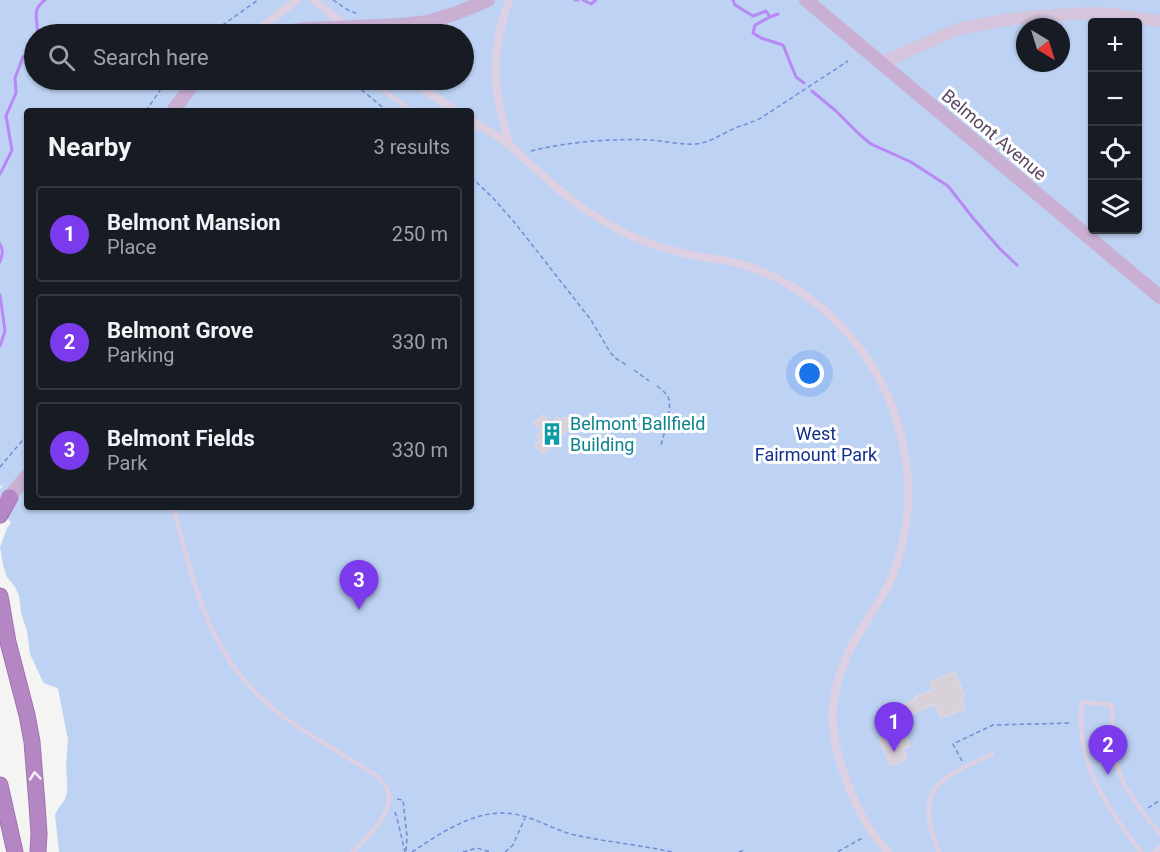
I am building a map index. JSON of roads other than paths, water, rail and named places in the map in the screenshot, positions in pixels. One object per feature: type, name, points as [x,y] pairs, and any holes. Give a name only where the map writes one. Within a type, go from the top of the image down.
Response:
[{"type":"highway","points":[[0,514],[11,492]]},
{"type":"highway","points":[[0,596],[32,741],[38,814],[38,852]]},
{"type":"highway","points":[[0,617],[7,635]]},
{"type":"highway","points":[[0,785],[15,852]]},
{"type":"main road","points":[[409,24],[428,22],[488,0]]},
{"type":"main road","name":"Belmont Avenue","points":[[806,0],[1160,297]]},
{"type":"main road","points":[[175,108],[189,90]]},
{"type":"street","points":[[265,24],[297,0]]},
{"type":"street","points":[[314,0],[343,24]]},
{"type":"street","points":[[508,144],[498,95],[495,65],[502,22],[509,0]]},
{"type":"street","points":[[881,63],[958,29],[995,22],[1038,16],[1090,13],[1160,21]]},
{"type":"street","points":[[425,90],[452,108]]},
{"type":"street","points":[[474,122],[508,144],[563,193],[597,217],[629,235],[681,252],[736,263],[770,276],[799,291],[826,311],[850,335],[880,379],[896,414],[904,448],[908,485],[905,524],[902,544],[892,576],[881,600],[852,645],[841,670],[832,719],[834,741],[856,805],[872,833],[888,852]]},
{"type":"lane","points":[[383,90],[407,108]]},
{"type":"lane","points":[[174,510],[198,596],[211,630],[229,662],[249,687],[279,714],[357,762],[378,777],[387,790],[390,798],[381,821],[353,852]]},
{"type":"lane","points":[[1141,852],[1104,801],[1091,773],[1085,754],[1081,722],[1082,702],[1112,705],[1116,759],[1124,782],[1142,812],[1160,834]]},
{"type":"lane","points":[[939,852],[928,814],[932,794],[941,782],[964,767],[992,754]]},
{"type":"lane","points":[[1154,852],[1160,847]]},
{"type":"waterway","points":[[37,24],[36,12],[45,0]]},
{"type":"waterway","points":[[583,0],[591,4],[596,0]]},
{"type":"waterway","points":[[733,0],[735,5],[753,16],[766,11],[770,17],[778,14]]},
{"type":"waterway","points":[[770,17],[755,25],[753,33],[783,45],[796,77],[804,83]]},
{"type":"waterway","points":[[0,174],[12,150],[6,116],[16,93],[15,78],[24,56]]},
{"type":"waterway","points":[[812,91],[871,144],[911,162],[948,186],[1000,249],[1017,265]]},
{"type":"waterway","points":[[0,244],[2,250],[0,262]]},
{"type":"waterway","points":[[0,295],[5,331],[0,346]]},
{"type":"place","name":"Belmont Ballfield Building","points":[[552,434]]},
{"type":"place","name":"Belmont Fields","points":[[359,610]]},
{"type":"place","name":"Belmont Mansion","points":[[894,752]]},
{"type":"place","name":"Belmont Grove","points":[[1108,775]]},
{"type":"park label","name":"West Fairmount Park","points":[[816,444]]}]
